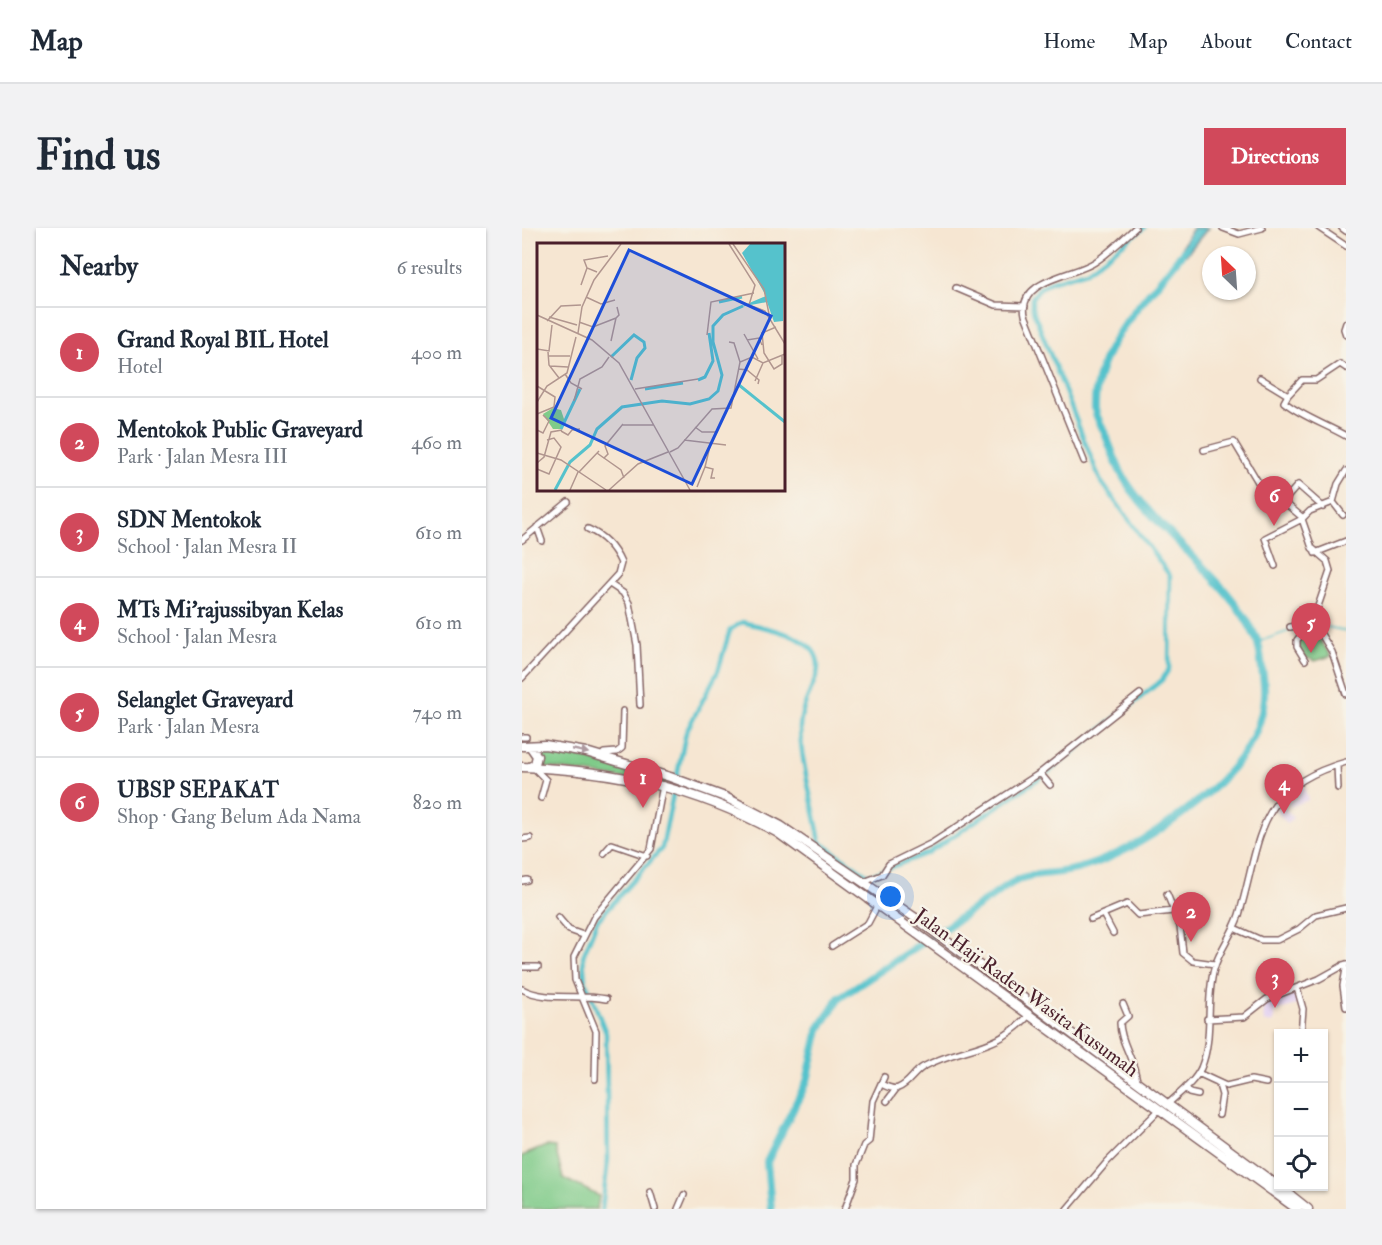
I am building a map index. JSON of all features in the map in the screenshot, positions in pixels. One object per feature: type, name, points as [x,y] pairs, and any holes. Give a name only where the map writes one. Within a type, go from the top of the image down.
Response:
[{"type":"highway","name":"Jalan Haji Raden Wasita Kusumah","points":[[525,742],[561,747],[601,757],[667,782]]},
{"type":"highway","points":[[525,742],[537,756],[535,764],[528,767]]},
{"type":"highway","name":"Jalan Haji Raden Wasita Kusumah","points":[[528,767],[593,771],[681,785],[779,829],[914,917],[1030,1014],[1166,1106]]},
{"type":"highway","name":"Jalan Haji Raden Wasita Kusumah","points":[[779,829],[878,904],[953,951],[1124,1079],[1137,1084],[1297,1209]]},
{"type":"highway","name":"Jalan Haji Raden Wasita Kusumah","points":[[1215,1145],[1274,1183]]},
{"type":"highway","name":"Jalan Haji Raden Wasita Kusumah","points":[[1285,1191],[1308,1209]]},
{"type":"street","points":[[1084,461],[1028,321],[1025,306],[1037,286],[1095,262],[1135,228]]},
{"type":"street","points":[[1223,228],[1239,234],[1262,228]]},
{"type":"street","points":[[1319,228],[1346,246]]},
{"type":"street","points":[[1342,228],[1346,231]]},
{"type":"street","points":[[956,288],[996,305],[1025,306]]},
{"type":"street","points":[[1346,323],[1344,329],[1346,335]]},
{"type":"street","points":[[1346,368],[1340,364],[1316,380],[1302,380],[1284,402],[1297,412],[1310,416],[1346,436]]},
{"type":"street","points":[[1260,378],[1288,395]]},
{"type":"street","points":[[1204,450],[1234,442],[1258,482],[1276,490],[1283,502],[1303,519],[1315,553],[1327,561],[1330,571],[1314,612],[1315,627],[1332,652],[1346,694]]},
{"type":"street","points":[[1275,566],[1265,538],[1333,502],[1338,484],[1346,471]]},
{"type":"street","points":[[1283,502],[1298,485],[1323,507]]},
{"type":"street","points":[[523,537],[568,502]]},
{"type":"street","points":[[1333,502],[1343,514]]},
{"type":"street","points":[[537,527],[542,541]]},
{"type":"street","points":[[522,678],[611,585],[618,574],[621,563],[607,541],[588,529]]},
{"type":"street","points":[[1315,553],[1346,541]]},
{"type":"street","points":[[611,585],[622,593],[629,603],[637,645],[640,705]]},
{"type":"street","points":[[1290,627],[1315,627]]},
{"type":"street","points":[[1305,660],[1297,647],[1297,640],[1302,634],[1315,627]]},
{"type":"street","points":[[862,883],[878,877],[887,868],[1042,776],[1140,694]]},
{"type":"street","points":[[601,757],[603,753],[617,752],[622,748],[623,711]]},
{"type":"street","points":[[1067,1209],[1107,1162],[1198,1073],[1207,1047],[1215,964],[1234,928],[1266,820],[1279,798],[1287,792],[1346,762]]},
{"type":"street","points":[[1337,765],[1338,788]]},
{"type":"street","points":[[528,767],[546,780],[541,798]]},
{"type":"street","points":[[1042,776],[1050,785]]},
{"type":"street","points":[[1282,780],[1287,792]]},
{"type":"street","points":[[595,1079],[596,1031],[573,969],[576,951],[594,917],[647,856],[653,843],[667,782]]},
{"type":"street","points":[[522,840],[530,838]]},
{"type":"street","points":[[604,852],[612,844],[647,856]]},
{"type":"street","points":[[1167,894],[1180,926],[1182,949],[1186,956],[1193,961],[1215,964]]},
{"type":"street","points":[[832,946],[868,923],[878,904]]},
{"type":"street","points":[[1091,919],[1127,904],[1138,915],[1173,911]]},
{"type":"street","points":[[1234,928],[1263,941],[1277,940],[1299,929],[1316,915],[1346,908]]},
{"type":"street","points":[[1103,914],[1113,933]]},
{"type":"street","points":[[558,917],[569,930],[583,935]]},
{"type":"street","points":[[1208,1019],[1244,1017],[1261,1003],[1344,965],[1346,969],[1343,988],[1346,1007]]},
{"type":"street","points":[[522,967],[538,967]]},
{"type":"street","points":[[1278,971],[1274,979],[1279,994]]},
{"type":"street","points":[[1297,987],[1303,1006],[1301,1029]]},
{"type":"street","points":[[522,990],[538,997],[559,994],[606,999]]},
{"type":"street","points":[[1123,1004],[1128,1016],[1119,1026],[1133,1059],[1137,1084]]},
{"type":"street","points":[[887,1101],[896,1089],[924,1067],[976,1050],[1009,1034],[1030,1014]]},
{"type":"street","points":[[1198,1073],[1218,1083],[1231,1086],[1251,1080],[1266,1083]]},
{"type":"street","points":[[845,1209],[856,1179],[856,1165],[864,1145],[869,1141],[873,1101],[884,1077]]},
{"type":"street","points":[[1218,1083],[1222,1095],[1219,1115]]},
{"type":"street","points":[[880,1084],[896,1089]]},
{"type":"street","points":[[1186,1087],[1189,1093],[1198,1095]]},
{"type":"street","points":[[650,1192],[655,1209]]},
{"type":"street","points":[[678,1209],[684,1195]]},
{"type":"shaded area","points":[[1303,784],[1308,800],[1290,807],[1288,801],[1299,797],[1295,787]]},
{"type":"shaded area","points":[[1281,804],[1293,818],[1287,823],[1275,809]]},
{"type":"shaded area","points":[[1294,990],[1300,1004],[1274,1011],[1274,1022],[1264,1023],[1263,1002]]},
{"type":"green space","points":[[1316,634],[1331,656],[1315,661],[1305,657],[1299,647],[1298,636]]},
{"type":"green space","points":[[537,750],[567,753],[669,782],[668,785],[536,766],[541,759]]},
{"type":"green space","points":[[546,1146],[555,1147],[563,1178],[599,1196],[597,1209],[522,1209],[522,1156]]},
{"type":"water","points":[[1193,228],[1208,228],[1186,255],[1180,257],[1182,246]]},
{"type":"waterway","points":[[602,1209],[608,1160],[606,1033],[585,980],[583,956],[597,921],[662,848],[686,732],[718,671],[730,630],[742,622],[766,628],[794,637],[806,643],[814,652],[818,663],[816,677],[803,709],[800,729],[805,771],[820,842],[869,876],[928,853],[1049,772],[1162,680],[1169,669],[1170,576],[1100,480],[1032,308],[1032,298],[1039,289],[1050,282],[1087,271],[1144,228]]},
{"type":"waterway","points":[[771,1209],[767,1162],[807,1081],[819,1029],[839,998],[1010,884],[1030,876],[1071,870],[1099,862],[1158,831],[1197,802],[1225,776],[1248,747],[1256,731],[1262,714],[1264,696],[1257,640],[1231,598],[1159,522],[1127,483],[1095,409],[1097,385],[1103,363],[1113,342],[1126,322],[1186,248]]},
{"type":"waterway","points":[[1318,625],[1346,631]]},
{"type":"waterway","points":[[1258,642],[1295,629]]},
{"type":"place","name":"UBSP SEPAKAT","points":[[1274,526]]},
{"type":"place","name":"Selanglet Graveyard","points":[[1311,653]]},
{"type":"place","name":"Grand Royal BIL Hotel","points":[[643,808]]},
{"type":"place","name":"MTs Mi'rajussibyan Kelas","points":[[1284,814]]},
{"type":"place","name":"Mentokok Public Graveyard","points":[[1191,942]]},
{"type":"place","name":"SDN Mentokok","points":[[1275,1008]]}]
